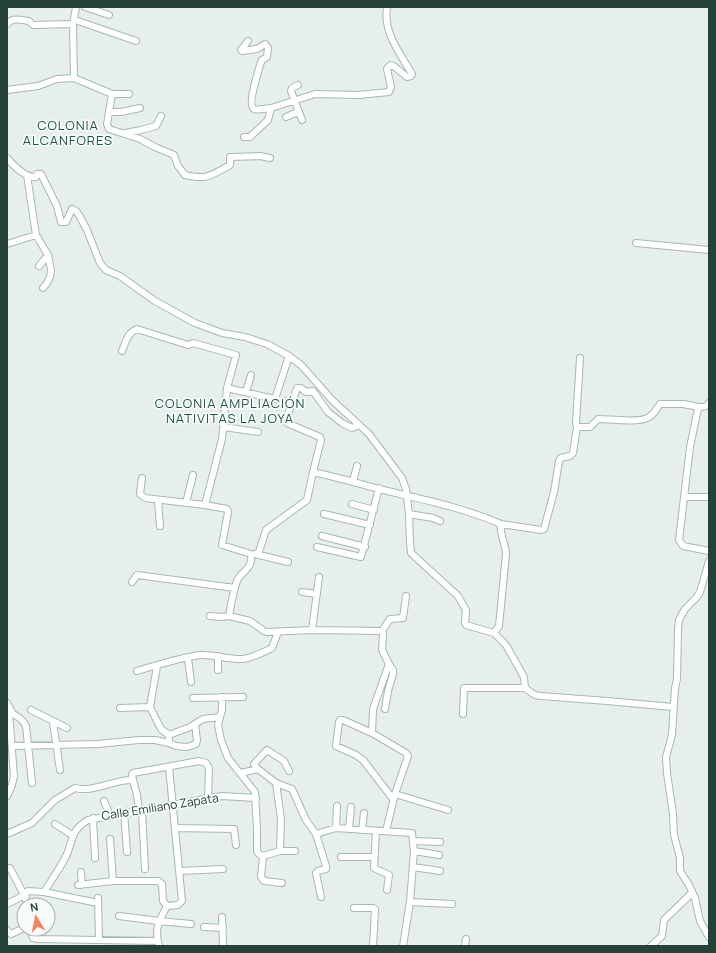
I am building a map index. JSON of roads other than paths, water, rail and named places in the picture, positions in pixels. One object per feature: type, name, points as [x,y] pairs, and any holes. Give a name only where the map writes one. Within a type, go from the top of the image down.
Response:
[{"type":"street","points":[[74,78],[74,22],[76,7]]},
{"type":"street","points":[[85,7],[109,15]]},
{"type":"street","points":[[248,41],[241,50],[242,52],[257,49],[265,44],[268,48],[267,57],[260,65],[252,98],[251,106],[254,109],[271,108],[315,94],[358,95],[389,92],[391,87],[387,69],[388,67],[391,65],[395,67],[407,77],[412,76],[412,74],[390,35],[386,18],[387,7]]},
{"type":"street","points":[[7,24],[10,20],[14,19],[29,21],[33,25],[74,22],[136,41]]},
{"type":"street","points":[[7,90],[38,86],[57,79],[74,78],[112,94],[129,94]]},
{"type":"street","points":[[298,86],[291,89],[302,120]]},
{"type":"street","points":[[112,94],[107,127],[140,139],[174,155],[178,166],[185,175],[200,178],[211,176],[230,165],[230,157],[260,156],[270,158]]},
{"type":"street","points":[[110,112],[121,112],[140,108]]},
{"type":"street","points":[[244,136],[250,137],[268,120],[271,108]]},
{"type":"street","points":[[286,117],[298,112]]},
{"type":"street","points":[[124,133],[156,126],[162,116]]},
{"type":"street","points":[[7,158],[26,175],[34,178],[37,174],[41,174],[57,206],[61,222],[66,222],[72,209],[76,211],[87,230],[100,263],[106,270],[120,276],[155,301],[195,323],[222,333],[245,337],[267,344],[289,356],[301,365],[332,400],[369,434],[399,473],[404,482],[409,514],[410,547],[413,556],[458,596],[466,610],[466,625],[494,633],[506,645],[524,677],[525,688]]},
{"type":"street","points":[[26,175],[36,235],[48,255],[51,270],[47,283],[42,288]]},
{"type":"street","points":[[7,244],[36,235]]},
{"type":"street","points":[[636,243],[709,250]]},
{"type":"street","points":[[39,266],[48,255]]},
{"type":"street","points":[[122,351],[128,335],[137,329],[188,345],[194,343],[235,354],[236,357],[227,388],[224,427],[205,505]]},
{"type":"street","points":[[275,399],[289,356]]},
{"type":"street","points":[[313,472],[353,481],[480,515],[501,524],[541,530],[544,529],[561,458],[570,456],[573,453],[577,427],[580,358]]},
{"type":"street","points":[[246,392],[251,375]]},
{"type":"street","points":[[227,388],[292,403]]},
{"type":"street","points":[[229,616],[239,577],[244,573],[251,562],[266,530],[307,500],[321,440],[320,437],[287,423],[286,420],[297,388],[301,388],[306,392],[313,391],[328,412],[335,418],[352,428],[359,425]]},
{"type":"street","points":[[577,427],[590,427],[598,419],[646,419],[653,414],[660,404],[683,404],[705,407],[709,402]]},
{"type":"street","points":[[700,407],[697,414],[690,447],[679,540],[680,544],[683,546],[709,551]]},
{"type":"street","points":[[224,427],[258,432]]},
{"type":"street","points":[[353,481],[357,466]]},
{"type":"street","points":[[186,503],[193,475]]},
{"type":"street","points":[[142,478],[140,494],[145,498],[205,505],[227,510],[228,512],[222,545],[288,562]]},
{"type":"street","points":[[317,547],[361,557],[379,488]]},
{"type":"street","points":[[684,497],[709,496]]},
{"type":"street","points":[[158,500],[160,526]]},
{"type":"street","points":[[352,504],[374,510]]},
{"type":"street","points":[[324,514],[370,525]]},
{"type":"street","points":[[409,514],[433,518],[440,521]]},
{"type":"street","points":[[494,633],[499,626],[506,554],[506,547],[500,530],[501,524]]},
{"type":"street","points":[[322,536],[364,546]]},
{"type":"street","points":[[709,561],[700,592],[685,609],[679,620],[677,679],[674,688],[672,735],[666,757],[674,835],[680,858],[680,870],[695,898],[700,921],[709,936]]},
{"type":"street","points":[[132,582],[137,575],[235,588]]},
{"type":"street","points":[[312,630],[319,577]]},
{"type":"street","points":[[302,592],[317,594]]},
{"type":"street","points":[[385,709],[393,670],[382,650],[382,631],[390,619],[403,618],[406,596]]},
{"type":"street","points":[[210,616],[229,616],[250,621],[264,631],[382,631]]},
{"type":"street","points":[[137,671],[156,666],[164,662],[201,655],[238,659],[253,657],[272,648],[278,632]]},
{"type":"street","points":[[218,656],[218,670]]},
{"type":"street","points":[[188,658],[191,682]]},
{"type":"street","points":[[372,733],[373,709],[389,664]]},
{"type":"street","points":[[156,666],[150,707],[158,725],[165,733],[169,735]]},
{"type":"street","points":[[463,714],[464,688],[525,688],[535,695],[541,696],[674,707]]},
{"type":"street","points":[[222,697],[223,704],[219,731],[223,747],[228,758],[255,792],[258,830],[257,851],[263,856]]},
{"type":"street","points":[[193,698],[243,697]]},
{"type":"street","points":[[7,703],[10,712],[14,776],[8,794]]},
{"type":"street","points":[[120,708],[150,707]]},
{"type":"street","points":[[31,710],[67,728]]},
{"type":"street","points":[[10,712],[24,722],[26,726],[32,783]]},
{"type":"street","points":[[169,735],[203,719],[220,717]]},
{"type":"street","points":[[386,831],[394,796],[408,756],[406,753],[372,733],[340,720],[336,746],[356,754],[363,760],[394,796],[448,810]]},
{"type":"street","points":[[53,722],[60,770]]},
{"type":"street","points":[[12,746],[98,744],[155,740],[176,746],[187,747],[196,744],[195,724]]},
{"type":"street","points":[[169,735],[169,743]]},
{"type":"street","points":[[289,771],[284,761],[268,750],[254,764],[276,783],[292,789],[306,820],[316,834],[321,847],[326,869],[316,873],[321,897]]},
{"type":"street","points":[[145,869],[141,811],[132,774],[199,762],[206,763],[209,768],[208,799]]},
{"type":"street","points":[[167,906],[178,904],[182,901],[169,767]]},
{"type":"street","points":[[241,773],[258,769]]},
{"type":"street","points":[[7,834],[32,823],[55,800],[75,788],[84,790],[122,780],[133,780]]},
{"type":"street","points":[[276,783],[281,824],[280,851]]},
{"type":"street","name":"Calle Emiliano Zapata","points":[[72,835],[83,822],[93,818],[222,796],[256,798]]},
{"type":"street","points":[[104,801],[110,815]]},
{"type":"street","points":[[336,828],[337,806]]},
{"type":"street","points":[[349,829],[350,807]]},
{"type":"street","points":[[124,813],[127,852]]},
{"type":"street","points":[[362,830],[364,813]]},
{"type":"street","points":[[93,818],[95,858]]},
{"type":"street","points":[[44,892],[64,859],[72,835],[55,824]]},
{"type":"street","points":[[175,828],[234,829],[236,846]]},
{"type":"street","points":[[316,834],[336,828],[412,833],[414,841],[413,867],[410,902],[403,946]]},
{"type":"street","points":[[376,831],[374,868],[389,875],[387,890]]},
{"type":"street","points":[[110,839],[113,881]]},
{"type":"street","points":[[414,841],[440,842]]},
{"type":"street","points":[[263,856],[280,851],[295,850]]},
{"type":"street","points":[[414,851],[439,854]]},
{"type":"street","points":[[263,856],[262,880],[282,883]]},
{"type":"street","points":[[341,857],[374,856]]},
{"type":"street","points":[[413,867],[440,871]]},
{"type":"street","points":[[7,868],[10,868],[26,897]]},
{"type":"street","points":[[180,871],[223,868]]},
{"type":"street","points":[[81,872],[80,885],[113,881],[161,882],[163,901],[167,906]]},
{"type":"street","points":[[7,904],[28,891],[98,900],[99,940]]},
{"type":"street","points":[[651,946],[662,936],[664,920],[692,894]]},
{"type":"street","points":[[410,902],[452,904]]},
{"type":"street","points":[[33,937],[38,940],[99,940],[158,943],[157,933],[159,921],[167,906]]},
{"type":"street","points":[[354,908],[373,908],[375,910],[373,946]]},
{"type":"street","points":[[120,916],[191,924]]},
{"type":"street","points":[[222,917],[223,946]]},
{"type":"street","points":[[204,926],[223,928]]},
{"type":"street","points":[[7,930],[11,934],[16,932]]},
{"type":"street","points":[[465,946],[466,939]]},
{"type":"district","name":"COLONIA ALCANFORES","points":[[68,132]]},
{"type":"district","name":"COLONIA AMPLIACIÓN NATIVITAS LA JOYA","points":[[230,410]]}]
